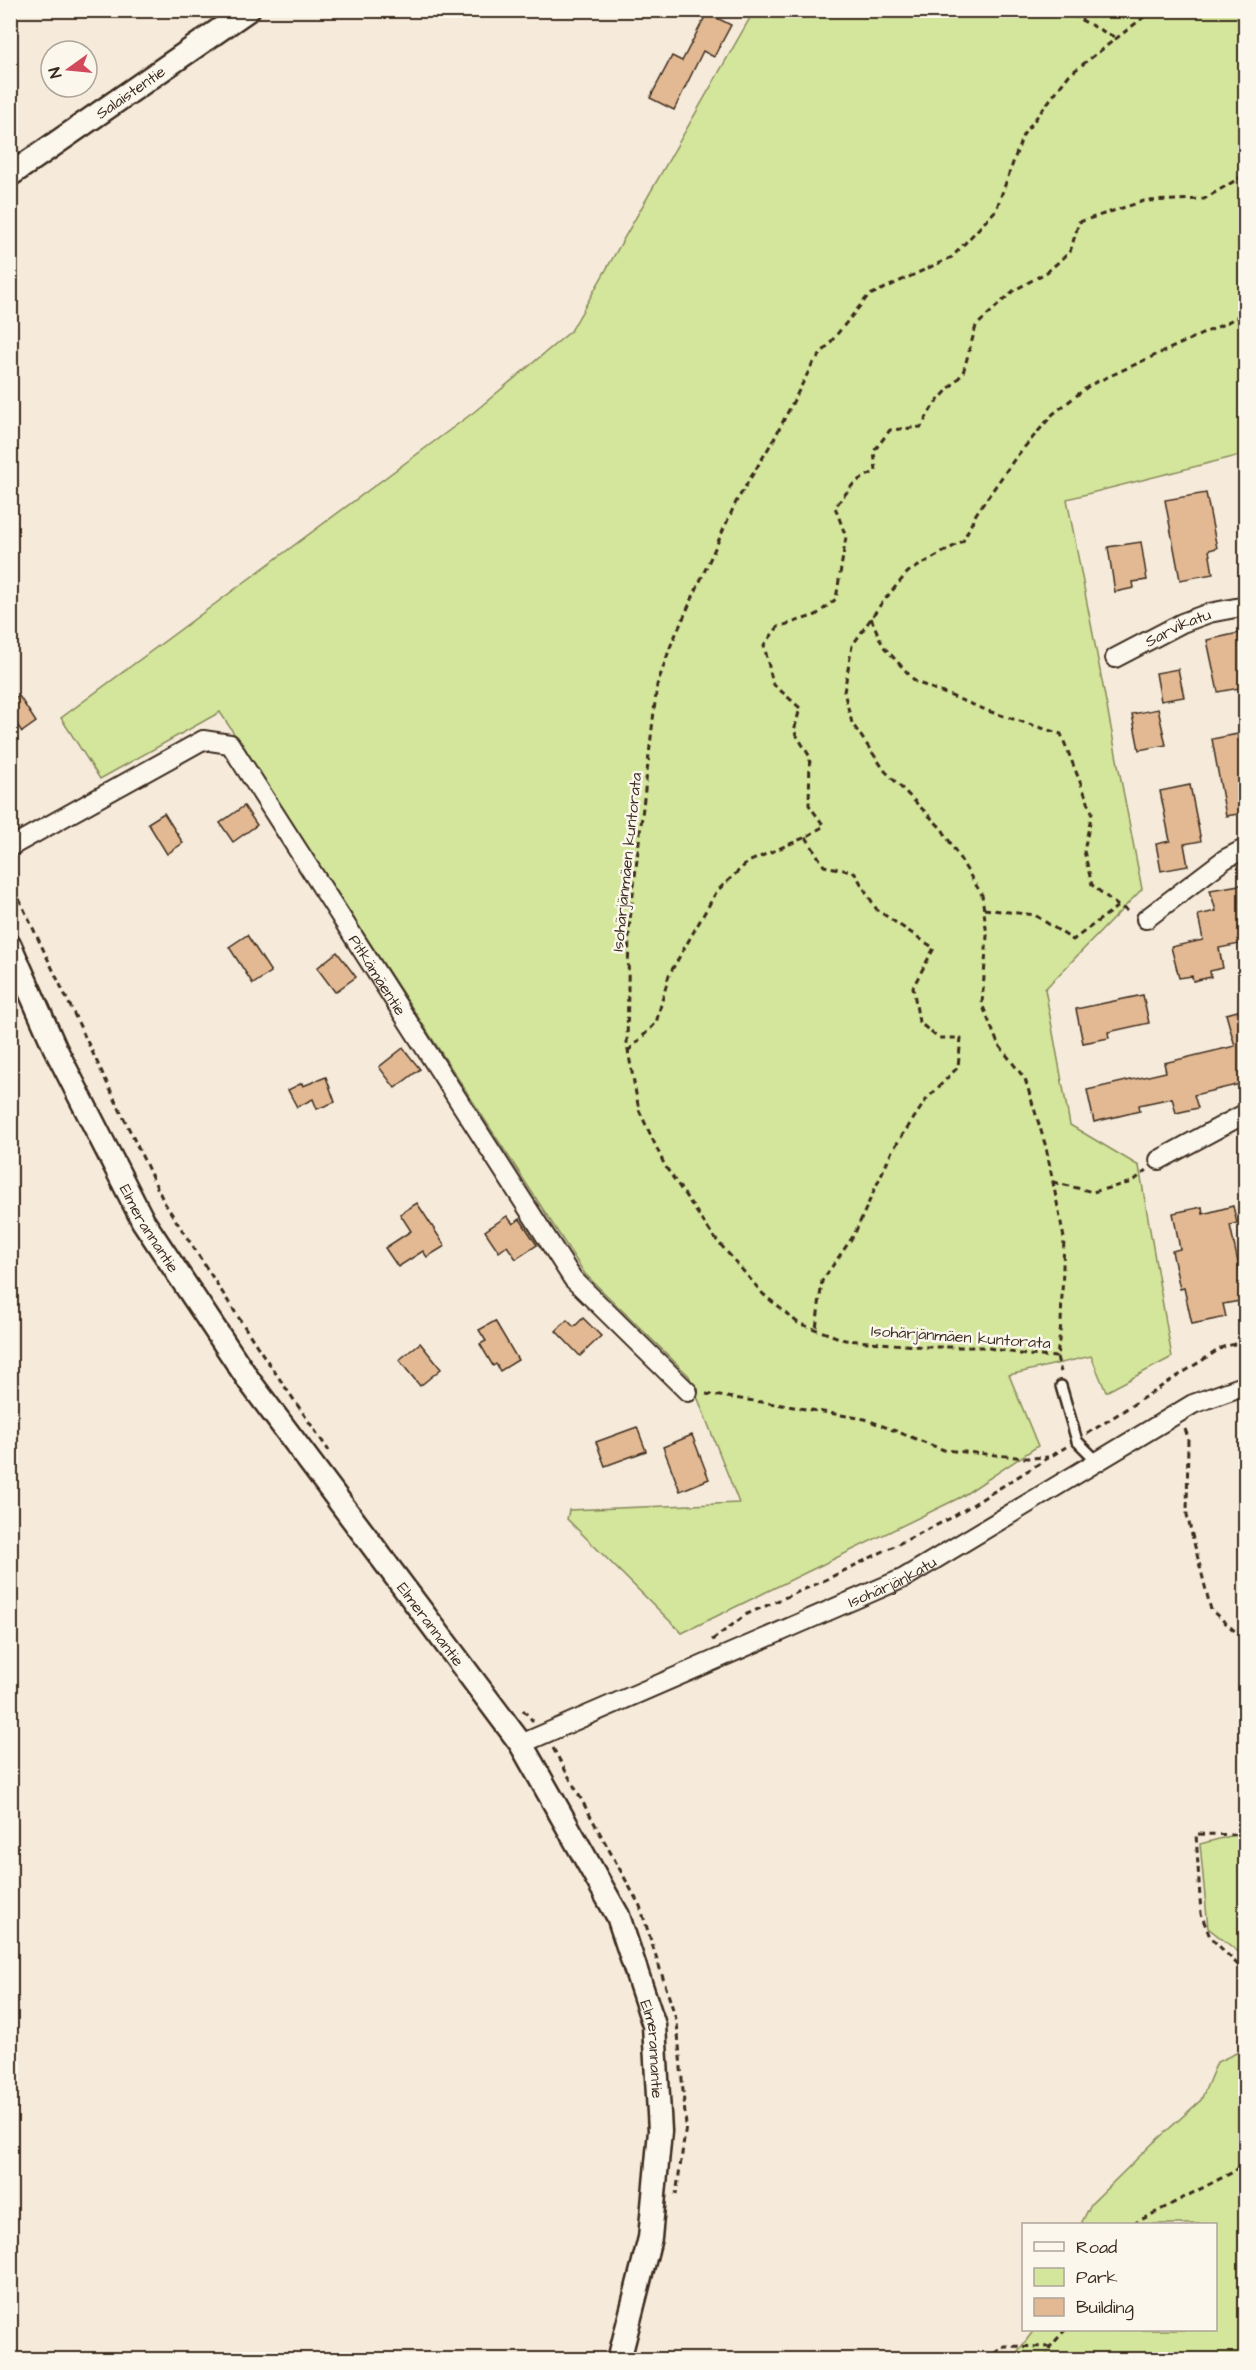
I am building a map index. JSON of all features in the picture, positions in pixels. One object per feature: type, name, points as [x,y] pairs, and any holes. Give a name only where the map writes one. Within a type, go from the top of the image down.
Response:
[{"type":"street","name":"Salaistentie","points":[[10,175],[248,10]]},
{"type":"street","name":"Sarvikatu","points":[[1115,658],[1182,623],[1209,613],[1245,606]]},
{"type":"street","name":"Pitkämäentie","points":[[10,847],[203,740],[230,744],[573,1279],[688,1392]]},
{"type":"street","points":[[1146,918],[1225,859],[1245,848]]},
{"type":"street","name":"Elmerannantie","points":[[10,946],[55,1048],[143,1221],[250,1382],[521,1744],[618,1916],[654,2025],[660,2131],[650,2238],[620,2360]]},
{"type":"street","points":[[1159,1160],[1245,1113]]},
{"type":"street","name":"Isohärjänkatu","points":[[521,1744],[904,1578],[1099,1463],[1193,1404],[1245,1385]]},
{"type":"lane","points":[[1061,1386],[1077,1441],[1099,1463]]},
{"type":"path","points":[[1062,10],[1116,38]]},
{"type":"path","name":"Isohärjänmäen kuntorata","points":[[1153,10],[1069,75],[1023,135],[996,210],[952,257],[868,296],[812,365],[774,439],[736,502],[671,645],[657,685],[629,929],[628,1051],[639,1110],[665,1166],[714,1237],[763,1294],[798,1323],[845,1340],[928,1347],[984,1347],[1026,1355],[1057,1357],[1064,1238],[1046,1147],[1025,1079],[998,1044],[982,1004],[987,936],[982,895],[942,830],[885,771],[852,723],[844,692],[852,646],[908,572],[963,541],[976,514],[1016,457],[1053,414],[1090,385],[1224,324],[1245,312]]},
{"type":"path","points":[[628,1051],[656,1023],[669,975],[717,891],[748,862],[806,837],[824,826],[809,805],[810,757],[794,731],[800,708],[773,684],[764,645],[778,627],[816,615],[836,599],[846,537],[836,507],[855,482],[876,471],[874,451],[890,430],[921,427],[933,406],[963,373],[976,326],[1013,291],[1047,272],[1070,252],[1079,222],[1144,201],[1204,199],[1245,174]]},
{"type":"path","points":[[871,618],[883,646],[916,682],[991,712],[1061,734],[1092,812],[1084,851],[1092,885],[1118,906],[1146,918]]},
{"type":"path","points":[[806,837],[824,866],[854,872],[877,910],[934,948],[913,987],[919,1022],[938,1038],[961,1038],[958,1067],[926,1100],[892,1151],[854,1235],[822,1281],[816,1329]]},
{"type":"path","points":[[984,909],[1035,915],[1073,940],[1118,906]]},
{"type":"path","points":[[1053,1182],[1093,1192],[1132,1182],[1159,1160]]},
{"type":"path","points":[[707,1643],[747,1614],[821,1582],[951,1518],[1077,1441],[1223,1347],[1245,1341]]},
{"type":"path","points":[[688,1392],[865,1419],[944,1450],[1027,1458],[1050,1457]]},
{"type":"path","points":[[1180,1413],[1188,1437],[1187,1515],[1211,1610],[1237,1633],[1245,1632]]},
{"type":"path","points":[[1245,1835],[1196,1834],[1201,1914],[1210,1937],[1245,1973]]},
{"type":"path","points":[[1135,2223],[1235,2170],[1245,2161]]},
{"type":"path","points":[[1046,2360],[1050,2348],[1064,2331]]},
{"type":"path","points":[[986,2360],[1004,2346],[1050,2348]]},
{"type":"green space","points":[[754,11],[1245,11],[1245,454],[1067,499],[1142,889],[1045,989],[1070,1125],[1139,1166],[1172,1357],[1106,1392],[1091,1356],[1009,1375],[1038,1446],[961,1497],[682,1633],[567,1519],[569,1510],[739,1503],[689,1376],[585,1274],[220,712],[100,779],[61,718],[474,412],[571,331]]},
{"type":"green space","points":[[1246,1832],[1245,1957],[1208,1928],[1200,1844]]},
{"type":"green space","points":[[1245,2049],[1245,2359],[1012,2359],[1033,2331],[1217,2331],[1217,2223],[1082,2223],[1091,2204],[1201,2100],[1217,2062]]},
{"type":"building","points":[[707,13],[731,25],[714,57],[703,51],[674,110],[650,98],[672,56],[682,61]]},
{"type":"building","points":[[1206,493],[1217,548],[1209,550],[1213,574],[1180,580],[1165,500]]},
{"type":"building","points":[[1141,542],[1147,580],[1133,582],[1134,588],[1115,592],[1108,547]]},
{"type":"building","points":[[1239,633],[1245,664],[1245,687],[1218,692],[1207,640]]},
{"type":"building","points":[[1178,669],[1184,697],[1161,701],[1156,673]]},
{"type":"building","points":[[19,696],[36,722],[22,732],[16,723],[10,726],[10,702]]},
{"type":"building","points":[[1158,709],[1166,745],[1139,750],[1132,714]]},
{"type":"building","points":[[1238,734],[1245,777],[1245,813],[1226,816],[1212,739]]},
{"type":"building","points":[[1190,785],[1201,841],[1184,844],[1188,866],[1161,871],[1156,844],[1170,841],[1160,791]]},
{"type":"building","points":[[244,806],[257,825],[233,842],[220,823]]},
{"type":"building","points":[[164,813],[183,843],[167,854],[148,823]]},
{"type":"building","points":[[1245,884],[1245,943],[1219,948],[1223,968],[1210,971],[1211,977],[1193,981],[1192,976],[1179,978],[1171,947],[1203,940],[1198,915],[1216,911],[1210,890]]},
{"type":"building","points":[[247,935],[271,972],[253,984],[229,947]]},
{"type":"building","points":[[337,952],[356,977],[335,992],[317,968]]},
{"type":"building","points":[[1143,995],[1149,1023],[1108,1032],[1109,1038],[1083,1043],[1076,1009]]},
{"type":"building","points":[[1245,1009],[1245,1083],[1194,1095],[1198,1108],[1176,1113],[1172,1098],[1139,1105],[1140,1111],[1094,1122],[1087,1090],[1166,1072],[1164,1063],[1235,1046],[1226,1014]]},
{"type":"building","points":[[403,1048],[420,1069],[395,1088],[379,1067]]},
{"type":"building","points":[[326,1077],[335,1102],[317,1109],[313,1099],[297,1107],[288,1090],[302,1083],[303,1086]]},
{"type":"building","points":[[417,1203],[445,1246],[427,1257],[423,1251],[398,1267],[385,1248],[411,1231],[400,1214]]},
{"type":"building","points":[[1233,1206],[1237,1223],[1230,1225],[1242,1281],[1245,1281],[1245,1300],[1223,1304],[1226,1317],[1192,1324],[1184,1288],[1180,1289],[1172,1251],[1180,1249],[1173,1213],[1202,1207],[1203,1214]]},
{"type":"building","points":[[507,1216],[513,1224],[520,1219],[537,1245],[516,1259],[507,1246],[499,1252],[485,1231]]},
{"type":"building","points":[[583,1318],[601,1336],[580,1356],[556,1331],[567,1320],[574,1327]]},
{"type":"building","points":[[495,1321],[518,1360],[500,1371],[496,1364],[493,1366],[480,1344],[486,1341],[479,1330]]},
{"type":"building","points":[[420,1343],[441,1369],[420,1386],[399,1360]]},
{"type":"building","points":[[637,1427],[646,1451],[605,1466],[596,1442]]},
{"type":"building","points":[[692,1435],[709,1479],[680,1491],[663,1447]]}]
